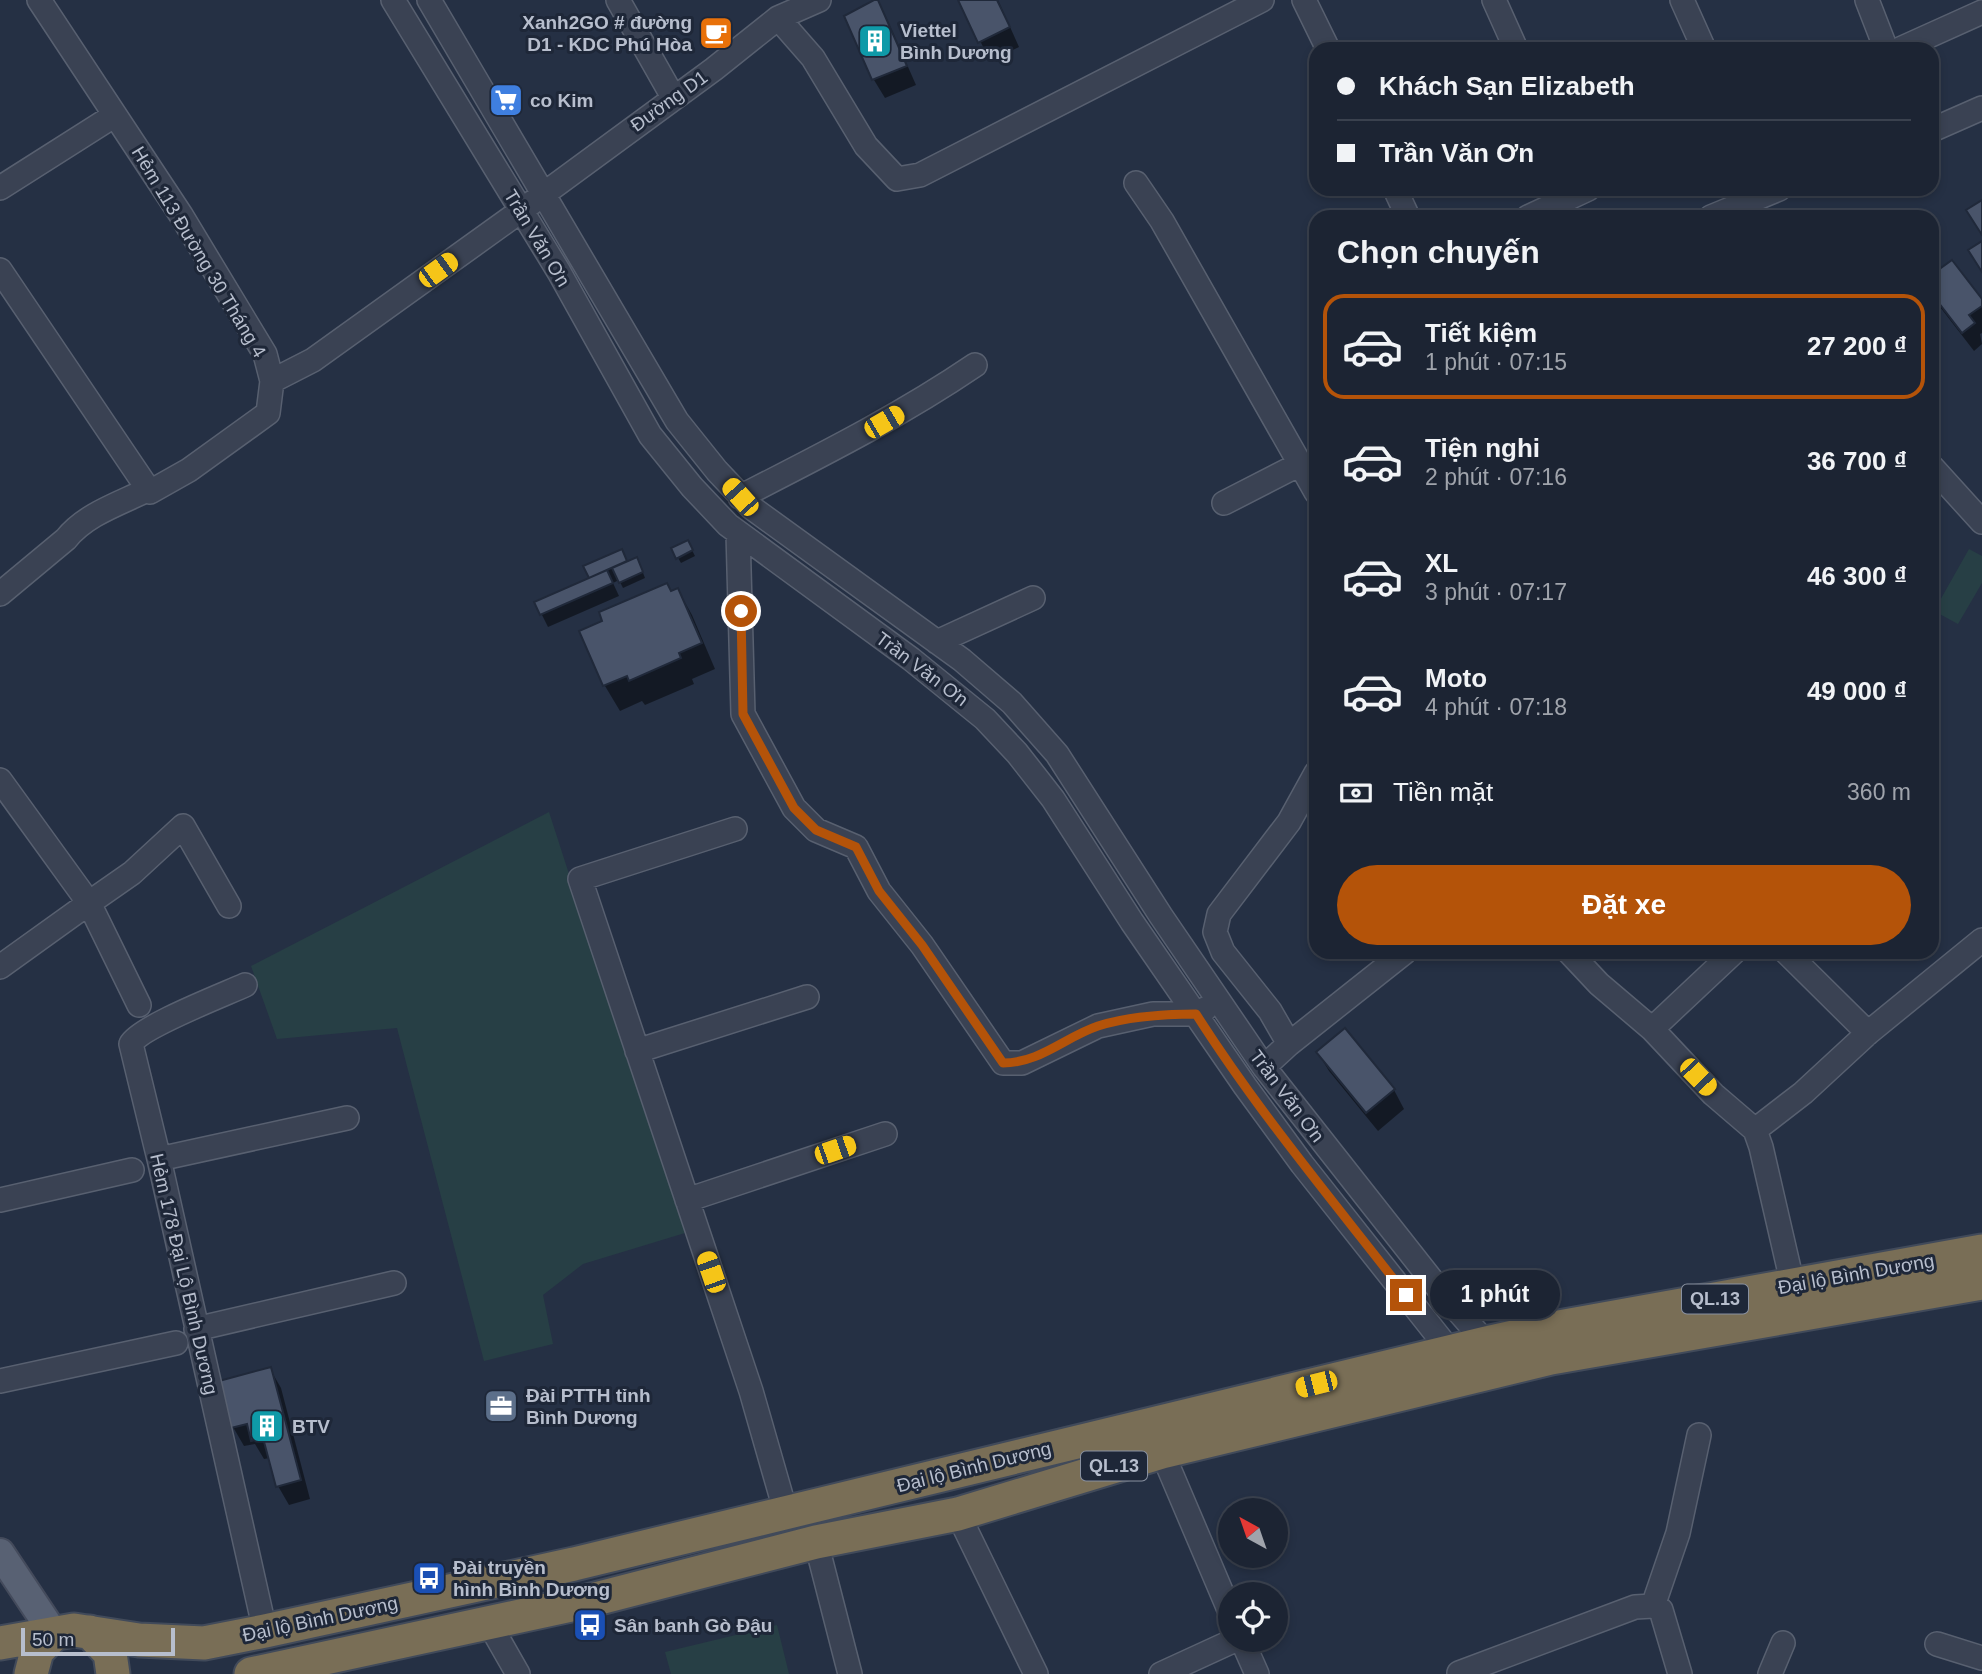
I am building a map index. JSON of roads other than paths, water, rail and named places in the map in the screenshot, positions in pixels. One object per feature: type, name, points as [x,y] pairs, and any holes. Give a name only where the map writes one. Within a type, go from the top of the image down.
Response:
[{"type":"highway","name":"Đại lộ Bình Dương","points":[[90,1632],[139,1640],[204,1643],[265,1632],[575,1564],[1486,1343],[1559,1327],[1982,1251]]},
{"type":"highway","name":"Đại lộ Bình Dương","points":[[251,1674],[580,1603],[816,1542],[958,1514],[1162,1452],[1551,1358],[1982,1283]]},
{"type":"highway","name":"QL.13","points":[[0,1643],[67,1631],[90,1632]]},
{"type":"highway","points":[[90,1632],[110,1653],[114,1674]]},
{"type":"highway","points":[[31,1674],[37,1651],[54,1634]]},
{"type":"main road","points":[[0,1553],[54,1634]]},
{"type":"street","name":"Hẻm 113 Đường 30 Tháng 4","points":[[3,584],[99,513],[145,491],[150,492],[189,470],[268,413],[272,381],[265,354],[181,215],[39,0]]},
{"type":"street","name":"Trần Văn Ơn","points":[[393,0],[522,210],[650,435],[692,487],[738,533],[911,659],[985,719],[1053,799],[1220,1052],[1302,1164],[1450,1351]]},
{"type":"street","name":"Trần Văn Ơn","points":[[429,0],[665,404],[693,442],[740,497],[766,519],[937,642],[995,687],[1035,726],[1057,754],[1218,1002],[1264,1067],[1438,1288],[1486,1343]]},
{"type":"street","points":[[618,0],[674,97]]},
{"type":"street","name":"Đường D1","points":[[272,381],[313,360],[522,210],[778,18],[820,0]]},
{"type":"street","points":[[778,18],[813,58],[866,146],[897,179],[920,175],[1262,0]]},
{"type":"street","points":[[1304,0],[1325,42]]},
{"type":"street","points":[[1494,0],[1513,42]]},
{"type":"street","points":[[1682,0],[1701,42]]},
{"type":"street","points":[[1867,0],[1883,42]]},
{"type":"street","points":[[1915,42],[1982,12]]},
{"type":"street","points":[[1939,127],[1982,108]]},
{"type":"street","points":[[0,188],[115,116]]},
{"type":"street","points":[[1136,183],[1162,221],[1309,480]]},
{"type":"street","points":[[1542,210],[1571,196]]},
{"type":"street","points":[[1728,210],[1762,196]]},
{"type":"street","points":[[0,270],[150,492]]},
{"type":"street","points":[[740,497],[929,397],[975,365]]},
{"type":"street","points":[[1224,503],[1300,464]]},
{"type":"street","points":[[1939,475],[1982,522]]},
{"type":"street","points":[[738,533],[743,714],[794,808],[816,830],[856,847],[879,891],[922,945],[1003,1063],[1022,1063],[1098,1026],[1153,1014],[1196,1014],[1218,1002]]},
{"type":"street","points":[[937,642],[1033,598]]},
{"type":"street","points":[[0,780],[89,903],[139,1005]]},
{"type":"street","points":[[1289,1044],[1270,1011],[1223,952],[1215,932],[1219,914],[1289,822],[1309,786]]},
{"type":"street","points":[[0,967],[132,873],[183,826],[229,906]]},
{"type":"street","points":[[735,829],[580,879],[751,1391],[786,1513]]},
{"type":"street","points":[[1755,1130],[1803,1093],[1868,1033],[1982,940]]},
{"type":"street","points":[[1264,1067],[1396,959]]},
{"type":"street","points":[[1576,959],[1599,984],[1652,1029],[1713,1094],[1755,1130],[1793,1286]]},
{"type":"street","points":[[1652,1029],[1727,959]]},
{"type":"street","points":[[1793,959],[1868,1033]]},
{"type":"street","name":"Hẻm 178 Đại Lộ Bình Dương","points":[[245,985],[154,1027],[135,1037],[131,1044],[265,1632]]},
{"type":"street","points":[[637,1051],[807,997]]},
{"type":"street","points":[[159,1159],[348,1118]]},
{"type":"street","points":[[687,1200],[885,1134]]},
{"type":"street","points":[[0,1200],[132,1170]]},
{"type":"street","points":[[196,1329],[394,1283]]},
{"type":"street","points":[[0,1381],[176,1343]]},
{"type":"street","points":[[1653,1606],[1678,1533],[1699,1435]]},
{"type":"street","points":[[1162,1452],[1218,1584]]},
{"type":"street","points":[[958,1514],[1036,1674]]},
{"type":"street","points":[[816,1542],[850,1674]]},
{"type":"street","points":[[1459,1673],[1634,1607],[1653,1606],[1661,1610],[1680,1674]]},
{"type":"street","points":[[489,1623],[518,1674]]},
{"type":"street","points":[[1770,1674],[1783,1643]]},
{"type":"street","points":[[1937,1644],[1982,1658]]},
{"type":"street","points":[[1161,1674],[1218,1648]]},
{"type":"street","points":[[1247,1652],[1257,1674]]},
{"type":"place","name":"Xanh2GO # đường D1 - KDC Phú Hòa","points":[[716,33]]},
{"type":"place","name":"Viettel Bình Dương","points":[[875,41]]},
{"type":"place","name":"co Kim","points":[[506,100]]},
{"type":"place","name":"Đài PTTH tỉnh Bình Dương","points":[[501,1406]]},
{"type":"place","name":"BTV","points":[[267,1426]]},
{"type":"place","name":"Đài truyền hình Bình Dương","points":[[429,1578]]},
{"type":"place","name":"Sân banh Gò Đậu","points":[[590,1625]]}]
